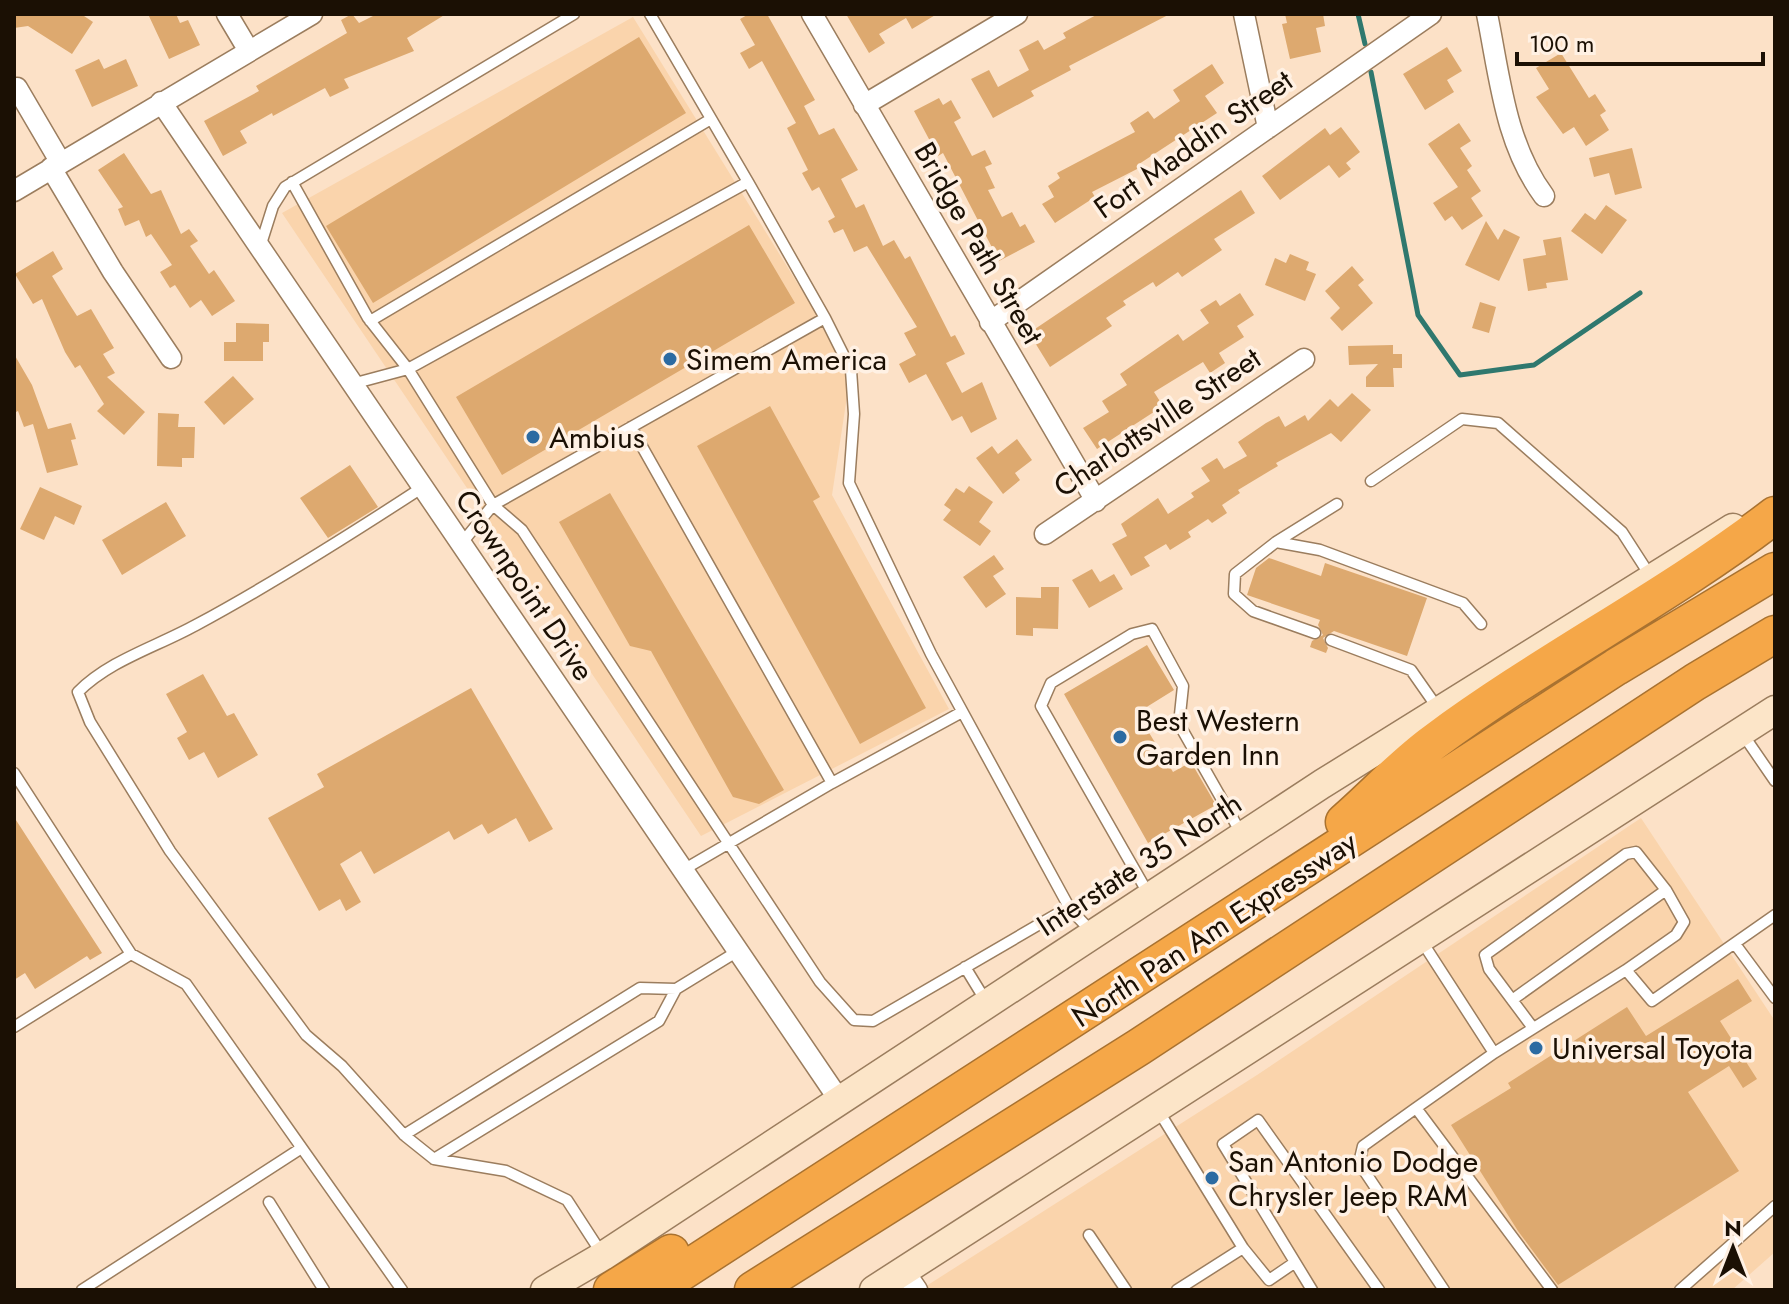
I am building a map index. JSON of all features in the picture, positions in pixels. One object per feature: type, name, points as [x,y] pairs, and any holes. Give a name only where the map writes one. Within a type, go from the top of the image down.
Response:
[{"type":"highway","points":[[1232,917],[1432,743],[1569,650],[1727,552],[1775,515]]},
{"type":"highway","name":"North Pan Am Expressway","points":[[654,1290],[1616,667],[1775,571]]},
{"type":"highway","name":"North Pan Am Expressway","points":[[753,1290],[1139,1047],[1695,682],[1775,634]]},
{"type":"highway","points":[[1358,904],[1597,772],[1775,661]]},
{"type":"highway","points":[[795,1290],[933,1200],[1139,1047]]},
{"type":"highway","points":[[608,1273],[748,1203],[1007,1064]]},
{"type":"main road","name":"Interstate 35 North","points":[[545,1290],[608,1273],[840,1101],[987,1004],[1440,710],[1775,503]]},
{"type":"main road","points":[[874,1290],[910,1280],[1157,1108],[1775,710]]},
{"type":"street","points":[[227,14],[249,51]]},
{"type":"street","points":[[14,191],[312,14]]},
{"type":"street","name":"Bridge Path Street","points":[[812,14],[1096,501]]},
{"type":"street","points":[[864,105],[1017,14]]},
{"type":"street","points":[[1244,14],[1268,128]]},
{"type":"street","name":"Fort Maddin Street","points":[[990,322],[1431,14]]},
{"type":"street","points":[[1487,14],[1511,136],[1544,196]]},
{"type":"street","points":[[17,88],[113,272],[171,358]]},
{"type":"street","name":"Crownpoint Drive","points":[[161,102],[840,1101]]},
{"type":"street","name":"Charlottsville Street","points":[[1045,534],[1304,359]]},
{"type":"lane","points":[[260,248],[273,206],[285,187],[574,14]]},
{"type":"lane","points":[[650,14],[825,318],[851,370],[854,414],[849,483],[962,712],[1068,907],[1094,934]]},
{"type":"lane","points":[[370,321],[711,119]]},
{"type":"lane","points":[[292,182],[370,321],[408,369],[493,505],[522,530],[820,982],[854,1020],[873,1021],[1068,907]]},
{"type":"lane","points":[[352,384],[408,369],[748,182]]},
{"type":"lane","points":[[461,544],[493,505],[825,318]]},
{"type":"lane","points":[[1371,481],[1462,419],[1498,423],[1622,532],[1651,577]]},
{"type":"lane","points":[[631,427],[832,783]]},
{"type":"lane","points":[[423,487],[315,558],[193,627],[95,675],[78,692],[90,722],[170,851],[306,1035],[342,1066],[404,1135],[434,1159],[506,1171],[567,1200],[608,1273]]},
{"type":"lane","points":[[1315,633],[1253,611],[1234,594],[1235,574],[1276,542],[1337,504]]},
{"type":"lane","points":[[1276,542],[1320,550],[1463,603],[1481,624]]},
{"type":"lane","points":[[1150,897],[1041,706],[1051,683],[1132,634],[1152,629],[1183,686],[1179,724],[1243,836]]},
{"type":"lane","points":[[1331,640],[1411,670],[1440,710]]},
{"type":"lane","points":[[683,870],[726,842],[962,712]]},
{"type":"lane","points":[[1740,731],[1775,781]]},
{"type":"lane","points":[[14,773],[131,954],[186,984],[402,1290]]},
{"type":"lane","points":[[1444,1290],[1359,1163],[1363,1146],[1494,1053],[1626,970],[1682,929],[1681,913],[1640,855],[1631,852],[1492,947],[1485,955],[1485,962],[1533,1028]]},
{"type":"lane","points":[[1512,1000],[1666,890]]},
{"type":"lane","points":[[1626,970],[1652,1001],[1775,915]]},
{"type":"lane","points":[[1420,939],[1494,1053]]},
{"type":"lane","points":[[1735,944],[1775,998]]},
{"type":"lane","points":[[434,1159],[659,1021],[676,989],[738,951]]},
{"type":"lane","points":[[14,1027],[131,954]]},
{"type":"lane","points":[[965,967],[987,1004]]},
{"type":"lane","points":[[404,1135],[640,988],[676,989]]},
{"type":"lane","points":[[1157,1108],[1243,1248],[1269,1280],[1294,1263]]},
{"type":"lane","points":[[1416,1108],[1552,1290]]},
{"type":"lane","points":[[1312,1290],[1223,1144],[1258,1120],[1379,1290]]},
{"type":"lane","points":[[82,1290],[300,1149]]},
{"type":"lane","points":[[269,1202],[324,1290]]},
{"type":"lane","points":[[1680,1290],[1775,1206]]},
{"type":"lane","points":[[1089,1235],[1126,1290]]},
{"type":"lane","points":[[1177,1290],[1243,1248]]},
{"type":"shaded area","points":[[633,17],[851,370],[832,495],[949,709],[701,836],[282,213]]},
{"type":"shaded area","name":"Universal Toyota","points":[[1641,818],[1775,1021],[1775,1252],[1732,1290],[920,1290],[1257,1075]]},
{"type":"building","points":[[14,14],[81,14],[93,22],[72,54],[28,26],[14,28]]},
{"type":"building","points":[[148,14],[176,14],[180,23],[188,20],[200,45],[169,59]]},
{"type":"building","points":[[352,14],[359,23],[377,14],[446,14],[407,38],[414,51],[344,79],[349,88],[330,97],[325,88],[273,116],[272,113],[240,131],[247,143],[223,156],[204,121],[259,91],[256,86],[347,33],[341,20]]},
{"type":"building","points":[[749,14],[767,14],[815,100],[804,106],[819,135],[834,128],[858,170],[841,179],[856,208],[864,204],[883,246],[894,240],[905,259],[910,256],[951,337],[955,335],[965,354],[946,363],[962,393],[982,382],[997,419],[971,433],[962,416],[952,421],[926,374],[909,383],[899,364],[916,355],[904,333],[917,327],[867,246],[854,252],[843,229],[834,233],[828,221],[835,217],[819,187],[812,191],[802,173],[808,170],[787,128],[796,123],[762,61],[749,69],[740,53],[755,45],[740,19]]},
{"type":"building","points":[[846,14],[937,14],[912,29],[906,18],[879,34],[885,43],[869,53]]},
{"type":"building","points":[[1098,14],[1170,14],[1069,66],[1071,70],[1031,91],[1034,96],[993,118],[971,79],[989,70],[998,87],[1029,70],[1019,50],[1038,40],[1044,50],[1066,38],[1063,33]]},
{"type":"building","points":[[1285,14],[1323,14],[1325,26],[1316,28],[1321,52],[1290,59],[1282,24],[1287,23]]},
{"type":"building","points":[[639,37],[686,113],[373,303],[326,226]]},
{"type":"building","points":[[1447,47],[1462,71],[1447,80],[1454,92],[1425,110],[1403,74]]},
{"type":"building","points":[[1561,53],[1589,98],[1595,94],[1606,111],[1600,115],[1609,130],[1586,146],[1574,127],[1563,134],[1536,97],[1549,89],[1536,68]]},
{"type":"building","points":[[99,59],[104,69],[126,59],[138,86],[92,107],[75,70]]},
{"type":"building","points":[[1212,64],[1224,83],[1205,96],[1217,113],[1139,164],[1141,167],[1092,192],[1095,197],[1055,223],[1042,204],[1054,197],[1048,186],[1060,178],[1057,173],[1135,132],[1130,123],[1148,111],[1154,119],[1180,101],[1173,90]]},
{"type":"building","points":[[939,98],[943,105],[951,100],[961,118],[954,122],[972,156],[985,150],[992,164],[985,167],[995,188],[988,190],[1002,217],[1012,212],[1020,227],[1025,224],[1035,242],[999,261],[943,153],[938,156],[914,111]]},
{"type":"building","points":[[1459,123],[1471,141],[1460,148],[1472,166],[1467,170],[1481,191],[1471,198],[1483,216],[1462,230],[1452,216],[1445,221],[1433,203],[1458,187],[1428,144]]},
{"type":"building","points":[[1341,127],[1360,152],[1346,163],[1351,169],[1339,178],[1329,165],[1280,200],[1262,176],[1325,128],[1330,135]]},
{"type":"building","points":[[1632,148],[1642,188],[1615,195],[1609,173],[1594,177],[1589,158]]},
{"type":"building","points":[[124,153],[151,194],[161,190],[181,234],[189,229],[198,241],[190,246],[209,274],[214,270],[235,301],[212,316],[201,300],[190,308],[175,285],[170,288],[160,272],[172,265],[151,234],[146,237],[139,220],[125,226],[118,209],[123,207],[98,170]]},
{"type":"building","points":[[1241,190],[1255,213],[1214,239],[1222,250],[1182,277],[1178,272],[1156,287],[1153,282],[1123,301],[1126,305],[1106,318],[1112,326],[1050,367],[1029,333]]},
{"type":"building","points":[[1606,205],[1627,220],[1602,254],[1571,231],[1585,213],[1595,220]]},
{"type":"building","points":[[1486,221],[1498,240],[1504,229],[1520,237],[1499,281],[1465,265]]},
{"type":"building","points":[[749,225],[795,303],[502,475],[456,397]]},
{"type":"building","points":[[1561,237],[1568,280],[1546,283],[1547,288],[1528,291],[1523,259],[1546,255],[1543,240]]},
{"type":"building","points":[[53,251],[63,269],[52,276],[68,302],[77,316],[91,309],[114,348],[103,354],[115,373],[107,377],[145,412],[124,435],[97,411],[104,404],[80,365],[75,368],[65,352],[42,299],[33,304],[15,274]]},
{"type":"building","points":[[1290,254],[1309,262],[1306,270],[1316,274],[1305,301],[1265,285],[1275,258],[1286,263]]},
{"type":"building","points":[[1352,266],[1364,280],[1358,285],[1373,303],[1342,331],[1330,318],[1340,308],[1325,291]]},
{"type":"building","points":[[1240,293],[1254,315],[1237,326],[1244,337],[1219,353],[1225,363],[1210,373],[1203,362],[1154,392],[1163,406],[1097,449],[1083,428],[1109,412],[1102,401],[1127,385],[1120,374],[1178,334],[1183,341],[1209,323],[1200,310],[1216,300],[1220,306]]},
{"type":"building","points":[[1480,302],[1496,307],[1489,333],[1472,328]]},
{"type":"building","points":[[236,323],[269,324],[269,342],[263,342],[263,361],[224,361],[224,342],[236,342]]},
{"type":"building","points":[[1393,345],[1393,354],[1402,354],[1402,368],[1393,368],[1394,387],[1366,387],[1366,377],[1378,364],[1349,365],[1348,346]]},
{"type":"building","points":[[14,354],[32,385],[48,429],[71,423],[76,439],[71,440],[78,465],[47,473],[33,424],[24,427],[18,411],[14,413]]},
{"type":"building","points":[[233,376],[254,399],[224,425],[204,402]]},
{"type":"building","points":[[1352,393],[1371,410],[1341,442],[1331,433],[1276,463],[1278,466],[1238,490],[1240,493],[1222,505],[1227,513],[1212,523],[1208,519],[1188,532],[1191,537],[1170,550],[1166,544],[1144,557],[1150,566],[1131,576],[1112,544],[1127,536],[1121,524],[1158,498],[1168,514],[1194,497],[1191,493],[1210,481],[1201,468],[1217,458],[1224,469],[1247,456],[1238,442],[1266,423],[1279,416],[1285,427],[1305,415],[1308,421],[1330,399],[1338,407]]},
{"type":"building","points":[[770,406],[820,497],[813,501],[926,708],[860,744],[697,446]]},
{"type":"building","points":[[158,413],[179,414],[178,427],[195,427],[194,458],[182,458],[182,467],[157,466]]},
{"type":"building","points":[[1017,439],[1032,460],[1015,473],[1020,480],[1003,494],[976,458],[992,446],[998,454]]},
{"type":"building","points":[[350,465],[378,507],[328,538],[300,498]]},
{"type":"building","points":[[969,486],[993,502],[979,522],[991,531],[980,546],[943,520],[951,510],[944,505],[956,488],[964,493]]},
{"type":"building","points":[[40,487],[82,506],[74,525],[55,516],[44,540],[20,529]]},
{"type":"building","points":[[610,493],[784,790],[759,804],[733,797],[651,651],[630,646],[559,522]]},
{"type":"building","points":[[166,502],[186,536],[122,575],[102,540]]},
{"type":"building","points":[[994,555],[1004,569],[993,576],[1006,594],[986,608],[963,577]]},
{"type":"building","points":[[1269,558],[1321,576],[1325,563],[1427,598],[1407,656],[1334,631],[1323,638],[1328,648],[1326,653],[1310,647],[1312,641],[1323,635],[1318,625],[1320,620],[1247,595],[1256,568]]},
{"type":"building","points":[[1092,569],[1100,582],[1114,574],[1123,589],[1089,608],[1072,580]]},
{"type":"building","points":[[1041,587],[1059,587],[1058,629],[1033,628],[1033,636],[1016,635],[1016,597],[1041,598]]},
{"type":"building","name":"Best Western Garden Inn","points":[[1147,645],[1174,690],[1137,713],[1173,772],[1191,762],[1216,805],[1148,843],[1064,694]]},
{"type":"building","points":[[203,674],[227,716],[234,713],[258,755],[218,778],[204,752],[189,760],[177,738],[187,732],[166,694]]},
{"type":"building","points":[[471,688],[553,829],[529,842],[516,818],[488,834],[482,824],[454,840],[449,831],[374,874],[361,851],[340,864],[361,902],[346,911],[340,899],[319,911],[268,818],[324,787],[317,774]]},
{"type":"building","points":[[14,817],[102,953],[90,960],[87,956],[35,989],[25,973],[14,980]]},
{"type":"building","points":[[1738,979],[1752,1001],[1720,1021],[1757,1079],[1743,1088],[1729,1066],[1688,1092],[1739,1171],[1558,1285],[1518,1231],[1451,1125],[1511,1088],[1508,1083],[1627,1007],[1646,1036]]},
{"type":"waterway","points":[[1358,14],[1365,44]]},
{"type":"waterway","points":[[1371,72],[1418,315],[1460,375],[1534,365],[1640,293]]},
{"type":"place","name":"Simem America","points":[[670,359]]},
{"type":"place","name":"Ambius","points":[[533,437]]},
{"type":"place","name":"Best Western Garden Inn","points":[[1120,737]]},
{"type":"place","name":"Universal Toyota","points":[[1536,1048]]},
{"type":"place","name":"San Antonio Dodge Chrysler Jeep RAM","points":[[1212,1178]]}]
